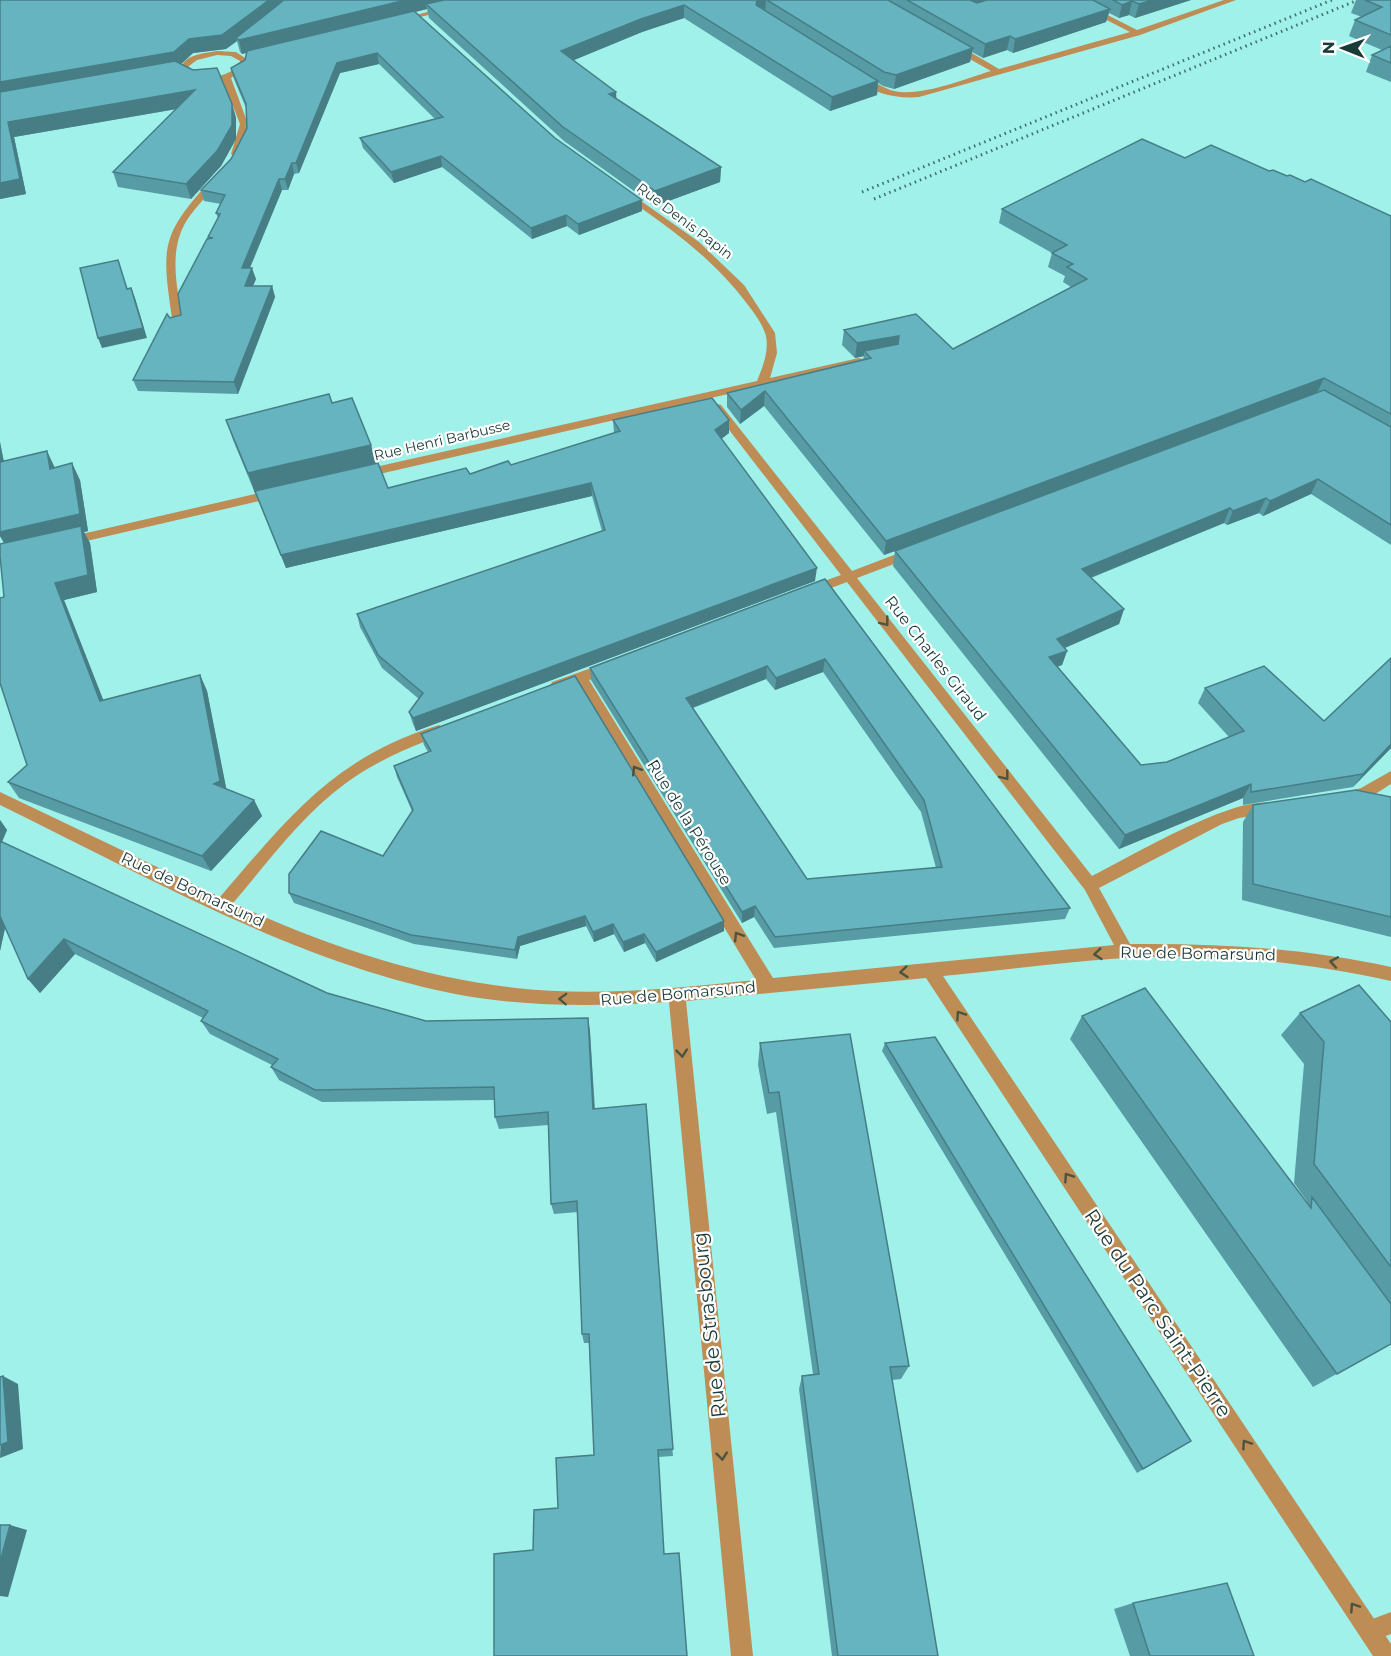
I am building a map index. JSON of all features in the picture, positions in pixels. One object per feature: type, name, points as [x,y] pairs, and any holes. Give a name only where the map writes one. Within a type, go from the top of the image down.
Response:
[{"type":"street","points":[[386,24],[485,0]]},
{"type":"street","points":[[1072,0],[1137,33]]},
{"type":"street","points":[[1200,0],[1209,8]]},
{"type":"street","points":[[852,74],[885,93],[911,95],[1137,33],[1232,0]]},
{"type":"street","points":[[418,16],[427,24]]},
{"type":"street","points":[[944,41],[996,71]]},
{"type":"street","points":[[230,53],[238,47]]},
{"type":"street","points":[[242,58],[242,68],[226,77],[200,79],[178,71],[198,56],[230,53],[242,58],[254,56]]},
{"type":"street","points":[[226,77],[244,124],[241,142],[231,161]]},
{"type":"street","points":[[178,325],[170,260],[171,238],[186,211],[222,173]]},
{"type":"street","name":"Rue Denis Papin","points":[[620,188],[705,249],[736,279],[767,324],[771,334],[772,354],[762,383]]},
{"type":"street","name":"Rue Henri Barbusse","points":[[348,477],[870,358]]},
{"type":"street","name":"Rue Charles Giraud","points":[[708,394],[1090,885],[1125,951]]},
{"type":"street","points":[[58,543],[290,490]]},
{"type":"street","points":[[797,596],[921,549]]},
{"type":"street","points":[[548,690],[623,661]]},
{"type":"street","name":"Rue de la Pérouse","points":[[580,677],[769,986]]},
{"type":"street","points":[[223,904],[303,814],[330,788],[376,758],[451,726]]},
{"type":"street","points":[[1330,802],[1365,793],[1391,777]]},
{"type":"street","name":"Rue de Bomarsund","points":[[0,798],[293,936],[363,961],[475,989],[550,999],[589,1000],[677,995],[1125,951],[1265,953],[1337,962],[1391,974]]},
{"type":"street","points":[[1090,885],[1217,820],[1238,812],[1284,807]]},
{"type":"street","name":"Rue du Parc Saint-Pierre","points":[[930,970],[1386,1656]]},
{"type":"street","name":"Rue de Strasbourg","points":[[677,995],[742,1656]]},
{"type":"street","points":[[1370,1631],[1391,1623]]},
{"type":"building","points":[[0,0],[269,0],[222,35],[189,39],[174,52],[0,82]]},
{"type":"building","points":[[284,0],[406,0],[239,40],[236,38]]},
{"type":"building","points":[[444,0],[763,0],[757,1],[756,5],[878,81],[832,97],[684,5],[641,19],[561,51],[616,92],[609,94],[721,167],[655,191],[563,127],[426,4]]},
{"type":"building","points":[[767,0],[888,0],[973,48],[896,75],[884,72]]},
{"type":"building","points":[[907,0],[970,0],[977,3],[987,0],[1093,0],[1110,9],[1015,39],[1010,36],[985,44]]},
{"type":"building","points":[[1113,0],[1153,0],[1139,4],[1132,1],[1122,5]]},
{"type":"building","points":[[1365,0],[1391,0],[1391,35],[1355,20],[1382,7]]},
{"type":"building","points":[[414,11],[555,138],[642,200],[578,224],[566,215],[531,228],[441,156],[391,172],[360,138],[443,117],[377,53],[337,63],[296,163],[292,163],[285,179],[279,179],[242,268],[252,268],[245,286],[272,286],[234,382],[133,380],[167,314],[170,318],[181,315],[178,294],[207,239],[213,238],[208,237],[220,214],[216,213],[225,195],[201,190],[231,159],[247,128],[246,104],[231,68],[245,60],[247,51]]},
{"type":"building","points":[[1391,46],[1391,63],[1372,55]]},
{"type":"building","points":[[175,61],[193,70],[217,68],[232,104],[232,125],[217,151],[186,184],[113,172],[195,90],[8,122],[20,179],[0,183],[0,92]]},
{"type":"building","points":[[1142,139],[1185,158],[1211,145],[1269,171],[1290,175],[1305,182],[1311,179],[1391,216],[1391,414],[1324,378],[886,541],[765,391],[741,410],[727,393],[871,358],[864,351],[898,344],[899,336],[857,343],[844,330],[916,314],[953,349],[1087,279],[1067,267],[1073,264],[1052,253],[1067,245],[1002,209]]},
{"type":"building","points":[[118,260],[127,289],[131,288],[143,328],[98,338],[80,268]]},
{"type":"building","points":[[1324,390],[1391,427],[1391,525],[1318,479],[1270,501],[1266,498],[1233,511],[1230,508],[1082,569],[1124,609],[1057,639],[1067,651],[1049,657],[1141,765],[1167,762],[1244,731],[1205,688],[1264,666],[1324,721],[1391,658],[1391,744],[1363,774],[1251,792],[1251,784],[1125,835],[895,551]]},
{"type":"building","points":[[329,394],[332,403],[352,398],[371,445],[248,473],[226,420]]},
{"type":"building","points":[[712,398],[729,420],[715,430],[817,568],[413,718],[409,712],[423,693],[378,655],[357,614],[605,530],[591,483],[281,555],[255,491],[378,463],[388,488],[466,468],[470,474],[508,461],[511,465],[620,431],[613,420]]},
{"type":"building","points":[[47,451],[50,469],[72,463],[80,514],[0,532],[0,462]]},
{"type":"building","points":[[81,526],[88,575],[55,583],[100,701],[200,675],[220,781],[214,784],[254,800],[202,856],[8,782],[27,765],[0,683],[0,598],[4,597],[0,544]]},
{"type":"building","points":[[825,579],[1070,908],[775,937],[755,906],[742,912],[590,668]],"holes":[[[825,659],[924,800],[942,867],[807,879],[686,698],[767,666],[776,678]]]},
{"type":"building","points":[[575,676],[724,921],[656,952],[644,934],[623,942],[613,924],[593,932],[585,916],[518,937],[515,950],[411,935],[289,893],[289,874],[321,831],[383,856],[413,810],[394,766],[431,751],[421,734]]},
{"type":"building","points":[[1356,790],[1391,797],[1391,917],[1253,884],[1253,805]]},
{"type":"building","points":[[0,841],[327,993],[426,1021],[588,1018],[593,1109],[646,1104],[673,1449],[658,1450],[664,1554],[679,1553],[687,1656],[494,1656],[494,1554],[533,1550],[534,1510],[558,1508],[556,1458],[594,1455],[589,1334],[582,1334],[577,1201],[551,1204],[548,1112],[495,1117],[494,1087],[315,1090],[271,1067],[278,1059],[201,1021],[208,1011],[64,939],[28,979],[0,916]]},
{"type":"building","points":[[1359,985],[1391,1022],[1391,1267],[1314,1164],[1324,1042],[1300,1013]]},
{"type":"building","points":[[1145,988],[1311,1208],[1312,1197],[1391,1304],[1391,1344],[1337,1374],[1082,1016]]},
{"type":"building","points":[[850,1034],[909,1366],[890,1367],[938,1656],[838,1656],[802,1376],[819,1374],[779,1092],[769,1093],[760,1043]]},
{"type":"building","points":[[935,1037],[1191,1441],[1143,1469],[885,1043]]},
{"type":"building","points":[[3,1376],[8,1442],[0,1445],[0,1377]]},
{"type":"building","points":[[0,1525],[10,1525],[0,1562]]},
{"type":"building","points":[[1227,1583],[1254,1656],[1150,1656],[1133,1603]]},
{"type":"railway","points":[[862,192],[1332,0]]},
{"type":"railway","points":[[874,199],[1358,0]]}]
